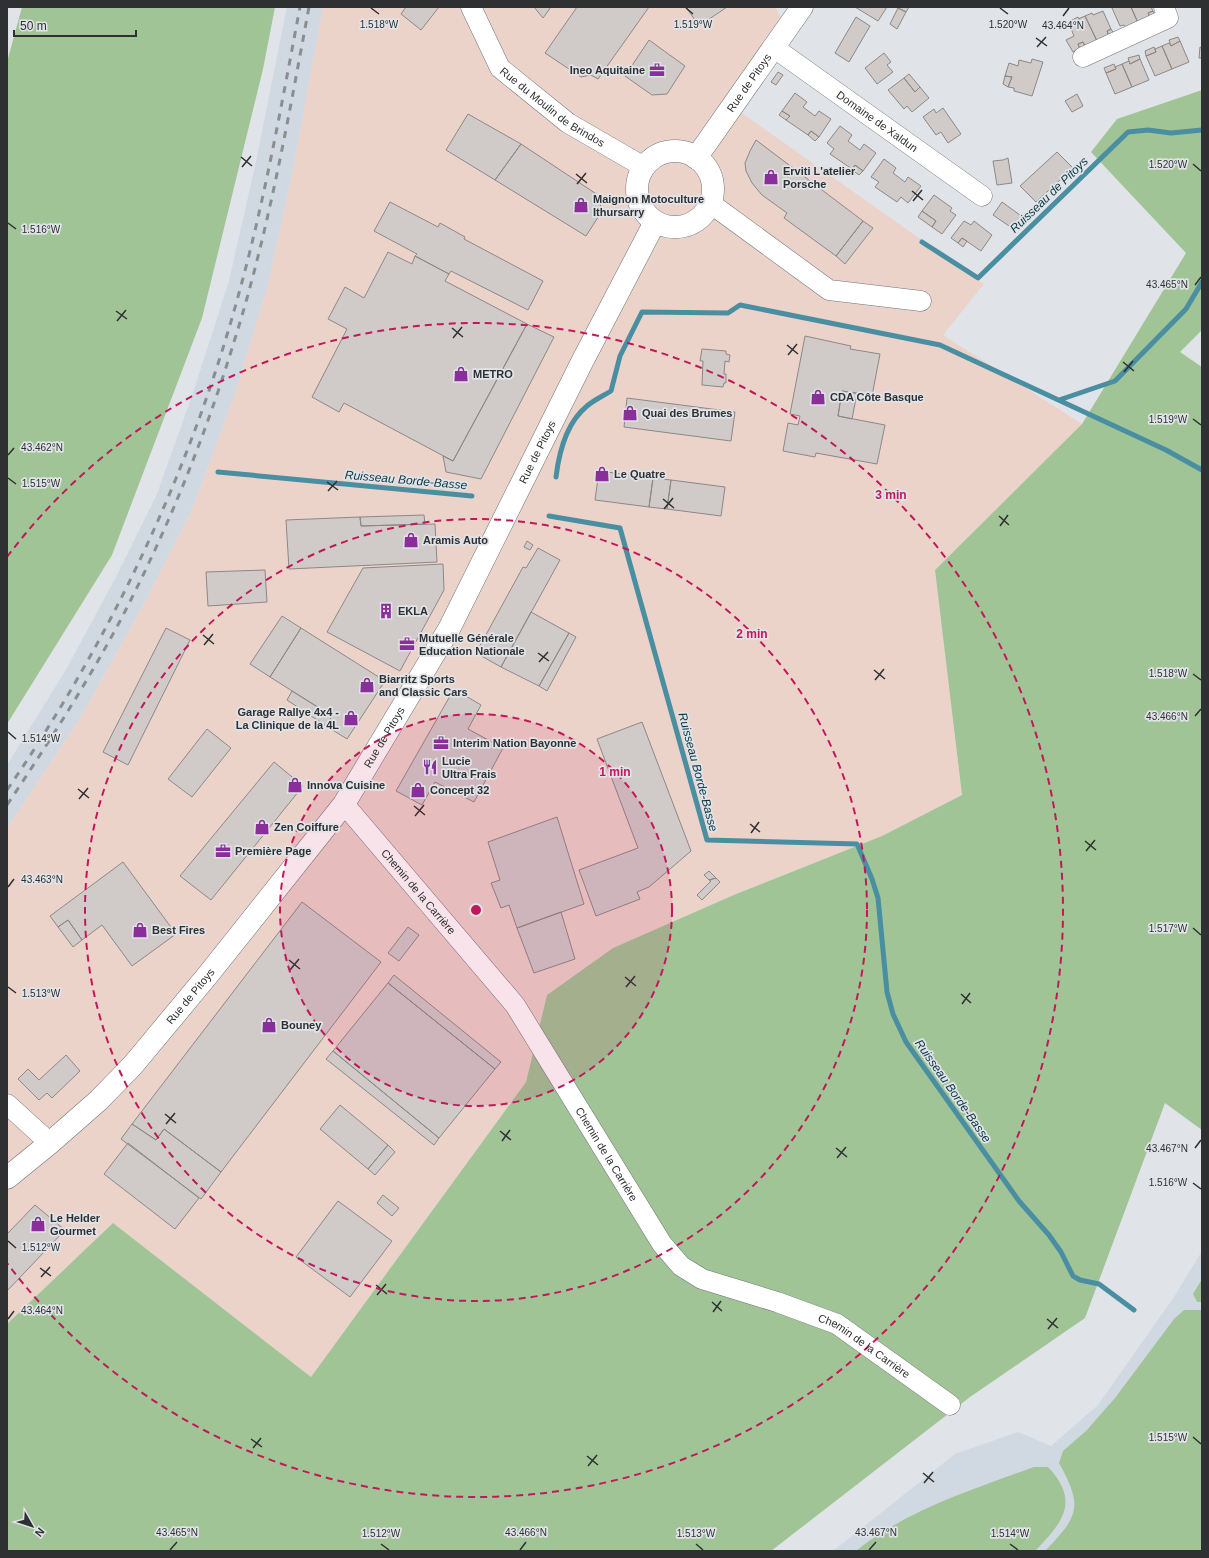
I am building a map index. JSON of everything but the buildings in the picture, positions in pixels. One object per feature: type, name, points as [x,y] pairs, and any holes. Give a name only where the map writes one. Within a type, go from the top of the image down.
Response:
[{"type":"street","name":"Rue du Moulin de Brindos","points":[[471,7],[500,68],[568,123],[644,167]]},
{"type":"street","name":"Rue de Pitoys","points":[[696,158],[802,7]]},
{"type":"street","points":[[1083,57],[1168,18],[1164,7]]},
{"type":"street","name":"Domaine de Xaldun","points":[[773,47],[982,196]]},
{"type":"street","points":[[674,151],[686,153],[696,158],[705,167],[711,178],[713,190],[710,203],[705,212],[697,220],[687,225],[671,227],[655,222],[646,214],[638,197],[637,191],[639,179],[644,167],[652,159],[668,152],[674,151]]},
{"type":"street","points":[[710,203],[829,290],[921,301]]},
{"type":"street","name":"Rue de Pitoys","points":[[7,1178],[50,1144],[99,1100],[133,1065],[344,804],[449,629],[582,362],[655,222]]},
{"type":"street","name":"Chemin de la Carrière","points":[[344,804],[515,1005],[662,1244],[681,1266],[702,1279],[777,1302],[837,1324],[950,1405]]},
{"type":"street","points":[[7,1104],[50,1144]]},
{"type":"shaded area","points":[[287,7],[323,7],[294,165],[268,285],[234,397],[192,510],[144,604],[79,720],[7,828],[7,765],[67,668],[117,575],[157,494],[192,396],[229,281],[256,162]]},
{"type":"shaded area","points":[[323,7],[775,7],[782,20],[739,111],[984,284],[943,335],[1082,424],[935,570],[962,795],[882,836],[736,894],[613,948],[547,995],[526,1082],[311,1377],[113,1223],[7,1324],[7,828],[79,720],[144,604],[192,510],[234,397],[268,285],[294,165]]},
{"type":"shaded area","points":[[1202,1251],[1202,1551],[833,1551],[955,1454],[1018,1432],[1051,1446],[1098,1405],[1174,1297]]},
{"type":"green space","points":[[22,7],[275,7],[263,69],[202,318],[112,555],[7,724],[7,62]]},
{"type":"green space","points":[[1202,90],[1202,330],[1180,352],[1202,367],[1202,1130],[1165,1103],[1085,1318],[970,1397],[771,1551],[7,1551],[7,1324],[113,1223],[311,1377],[526,1082],[547,995],[613,948],[736,894],[882,836],[962,795],[935,570],[1082,424],[1186,253],[1091,152],[1117,119]]},
{"type":"green space","points":[[1202,1279],[1202,1302],[1197,1302],[1193,1294]]},
{"type":"green space","points":[[1184,1310],[1202,1310],[1202,1551],[1045,1551],[1065,1529],[1074,1510],[1072,1490],[1059,1463],[1063,1451],[1086,1431],[1115,1398],[1174,1319]]},
{"type":"green space","points":[[1034,1467],[1048,1467],[1064,1491],[1066,1502],[1060,1521],[1045,1541],[1035,1551],[856,1551],[897,1523],[919,1512],[964,1493]]},
{"type":"waterway","name":"Ruisseau de Pitoys","points":[[922,242],[978,278],[1128,132],[1148,130],[1171,133],[1202,130]]},
{"type":"waterway","points":[[1059,400],[1115,381],[1186,309],[1202,282]]},
{"type":"waterway","points":[[556,477],[559,458],[569,429],[587,406],[611,391],[620,356],[642,312],[728,313],[740,305],[940,345],[1166,450],[1202,470]]},
{"type":"waterway","name":"Ruisseau Borde-Basse","points":[[218,472],[472,496]]},
{"type":"waterway","name":"Ruisseau Borde-Basse","points":[[549,516],[620,528],[707,840],[857,844],[872,879],[878,898],[887,992],[893,1014],[906,1042],[1019,1201],[1049,1235],[1061,1252],[1073,1276],[1080,1280],[1099,1284],[1134,1310]]},
{"type":"railway","points":[[7,790],[45,733],[80,674],[113,613],[144,551],[172,488],[197,424],[220,359],[257,222],[300,7]]},
{"type":"railway","points":[[7,805],[66,714],[120,621],[153,554],[197,451],[222,381],[257,262],[276,177],[309,7]]},
{"type":"place","name":"Ineo Aquitaine","points":[[657,70]]},
{"type":"place","name":"Erviti L'atelier Porsche","points":[[771,177]]},
{"type":"place","name":"Maignon Motoculture Ithursarry","points":[[581,205]]},
{"type":"place","name":"METRO","points":[[461,374]]},
{"type":"place","name":"CDA Côte Basque","points":[[818,397]]},
{"type":"place","name":"Quai des Brumes","points":[[630,413]]},
{"type":"place","name":"Le Quatre","points":[[602,474]]},
{"type":"place","name":"Aramis Auto","points":[[411,540]]},
{"type":"place","name":"EKLA","points":[[386,611]]},
{"type":"place","name":"Mutuelle Générale Education Nationale","points":[[407,644]]},
{"type":"place","name":"Biarritz Sports and Classic Cars","points":[[367,685]]},
{"type":"place","name":"Garage Rallye 4x4 - La Clinique de la 4L","points":[[351,718]]},
{"type":"place","name":"Interim Nation Bayonne","points":[[441,743]]},
{"type":"place","name":"Lucie Ultra Frais","points":[[430,767]]},
{"type":"place","name":"Innova Cuisine","points":[[295,785]]},
{"type":"place","name":"Concept 32","points":[[418,790]]},
{"type":"place","name":"Zen Coiffure","points":[[262,827]]},
{"type":"place","name":"Première Page","points":[[223,851]]},
{"type":"place","name":"Best Fires","points":[[140,930]]},
{"type":"place","name":"Bouney","points":[[269,1025]]},
{"type":"place","name":"Le Helder Gourmet","points":[[38,1224]]}]
